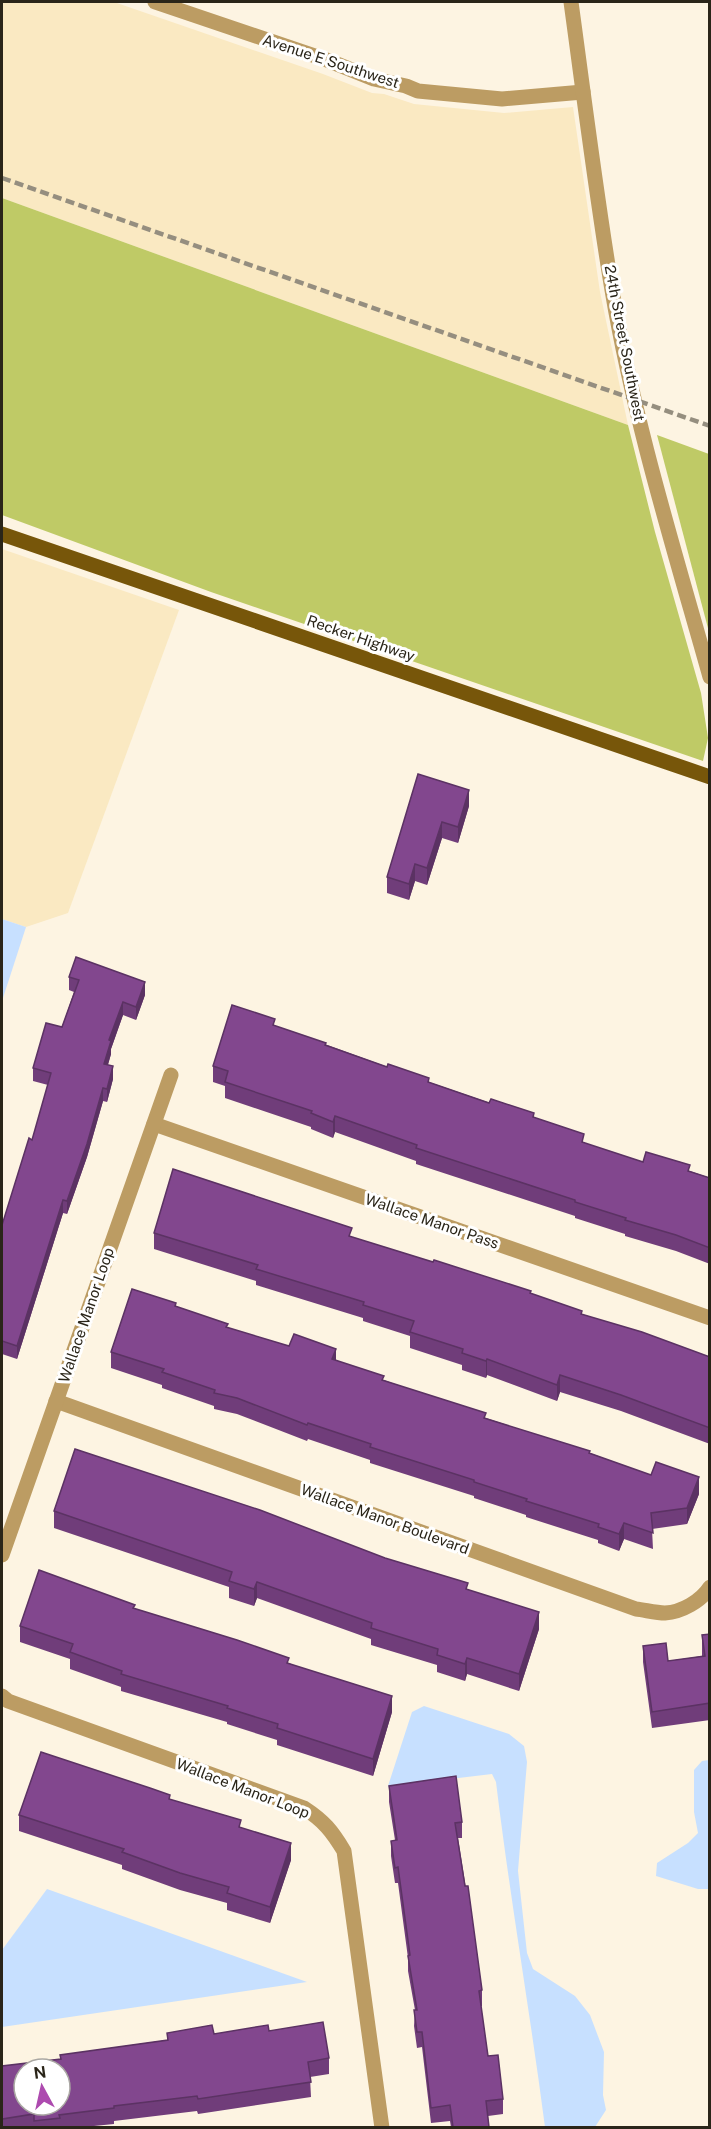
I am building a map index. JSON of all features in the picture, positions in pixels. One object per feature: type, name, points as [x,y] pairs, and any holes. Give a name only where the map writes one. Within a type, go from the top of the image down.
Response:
[{"type":"main road","name":"Recker Highway","points":[[2,534],[710,777]]},
{"type":"street","name":"Avenue E Southwest","points":[[155,2],[327,60],[374,79],[386,80],[418,91],[502,99],[583,92]]},
{"type":"street","name":"24th Street Southwest","points":[[571,2],[612,291],[635,400],[710,677]]},
{"type":"street","name":"Wallace Manor Loop","points":[[2,1555],[171,1075]]},
{"type":"street","name":"Wallace Manor Pass","points":[[154,1124],[710,1318]]},
{"type":"street","name":"Wallace Manor Boulevard","points":[[56,1401],[636,1609],[666,1613],[687,1606],[704,1596],[710,1587]]},
{"type":"street","name":"Wallace Manor Loop","points":[[2,1696],[8,1701],[304,1809],[331,1829],[344,1851],[382,2127]]},
{"type":"shaded area","points":[[2,2],[114,2],[372,93],[384,94],[414,104],[504,113],[573,107],[600,292],[628,425],[2,198]]},
{"type":"shaded area","points":[[2,549],[179,610],[68,913],[26,927],[2,919]]},
{"type":"green space","points":[[2,198],[628,425],[655,532],[701,693],[708,738],[703,761],[211,592],[2,515]]},
{"type":"green space","points":[[657,435],[709,454],[709,632]]},
{"type":"water","points":[[2,919],[26,927],[2,1001]]},
{"type":"water","points":[[424,1706],[509,1734],[524,1746],[527,1762],[518,1871],[527,1953],[533,1969],[575,1996],[590,2015],[604,2052],[603,2095],[606,2110],[595,2127],[545,2127],[496,1782],[492,1774],[425,1782],[392,1791],[388,1786],[412,1712]]},
{"type":"water","points":[[709,1760],[709,1889],[698,1889],[656,1876],[657,1863],[688,1843],[698,1833],[694,1812],[694,1770],[702,1761]]},
{"type":"water","points":[[47,1889],[307,1982],[2,2027],[2,1950]]},
{"type":"building","points":[[418,774],[469,790],[458,827],[442,822],[427,868],[415,864],[409,884],[387,877]]},
{"type":"building","points":[[76,957],[145,982],[136,1007],[123,1002],[109,1040],[111,1041],[104,1064],[113,1066],[107,1089],[103,1088],[67,1201],[63,1200],[17,1346],[2,1341],[2,1225],[29,1138],[32,1140],[51,1073],[33,1068],[46,1023],[62,1027],[79,980],[69,977]]},
{"type":"building","points":[[232,1005],[275,1019],[273,1025],[326,1043],[325,1045],[387,1067],[388,1064],[429,1078],[428,1082],[489,1103],[491,1099],[534,1113],[533,1117],[584,1134],[582,1142],[643,1162],[646,1152],[690,1165],[688,1171],[710,1178],[710,1248],[625,1220],[626,1218],[575,1202],[575,1200],[416,1148],[417,1145],[335,1116],[333,1122],[311,1113],[312,1111],[225,1082],[228,1071],[213,1066]]},
{"type":"building","points":[[173,1169],[352,1228],[349,1236],[531,1291],[530,1293],[582,1311],[581,1314],[642,1332],[710,1357],[710,1428],[560,1375],[557,1385],[487,1359],[486,1361],[462,1353],[463,1349],[410,1332],[414,1321],[363,1305],[364,1302],[256,1269],[258,1265],[154,1233]]},
{"type":"building","points":[[132,1289],[176,1303],[175,1306],[228,1324],[226,1327],[289,1346],[294,1334],[336,1349],[332,1359],[384,1376],[382,1380],[486,1413],[484,1418],[590,1451],[589,1453],[651,1475],[656,1462],[699,1477],[687,1508],[651,1513],[653,1533],[624,1523],[619,1534],[598,1527],[599,1524],[526,1501],[527,1499],[474,1482],[474,1480],[370,1447],[371,1444],[308,1423],[307,1425],[237,1398],[214,1393],[215,1390],[162,1372],[164,1369],[111,1352]]},
{"type":"building","points":[[75,1449],[260,1510],[385,1558],[468,1583],[466,1589],[539,1612],[519,1674],[467,1658],[465,1664],[437,1655],[438,1649],[371,1628],[372,1623],[257,1582],[254,1589],[229,1581],[232,1572],[54,1511]]},
{"type":"building","points":[[39,1570],[135,1605],[133,1608],[289,1658],[287,1663],[392,1696],[373,1759],[277,1728],[278,1724],[227,1708],[228,1706],[121,1674],[122,1671],[70,1652],[73,1644],[20,1626]]},
{"type":"building","points":[[710,1634],[710,1703],[652,1712],[643,1646],[666,1643],[668,1661],[705,1656],[702,1635]]},
{"type":"building","points":[[41,1752],[170,1795],[169,1799],[241,1820],[239,1827],[291,1843],[270,1907],[227,1893],[229,1887],[180,1873],[122,1852],[124,1849],[19,1815]]},
{"type":"building","points":[[456,1776],[462,1822],[455,1823],[465,1886],[468,1886],[488,2056],[498,2055],[503,2099],[486,2101],[489,2127],[453,2127],[450,2105],[431,2108],[422,2032],[417,2032],[414,2010],[417,2010],[408,1956],[410,1955],[398,1867],[395,1868],[391,1841],[397,1840],[389,1786]]},
{"type":"building","points":[[323,2022],[329,2058],[308,2062],[311,2082],[198,2099],[197,2096],[72,2113],[72,2057],[60,2057],[60,2055],[168,2040],[167,2033],[212,2025],[214,2034],[268,2025],[269,2031]]},
{"type":"building","points":[[12,2065],[12,2117],[15,2117],[2,2119],[2,2066]]},
{"type":"building","points":[[34,2117],[60,2118],[34,2121]]},
{"type":"railway","points":[[2,178],[710,426]]}]
